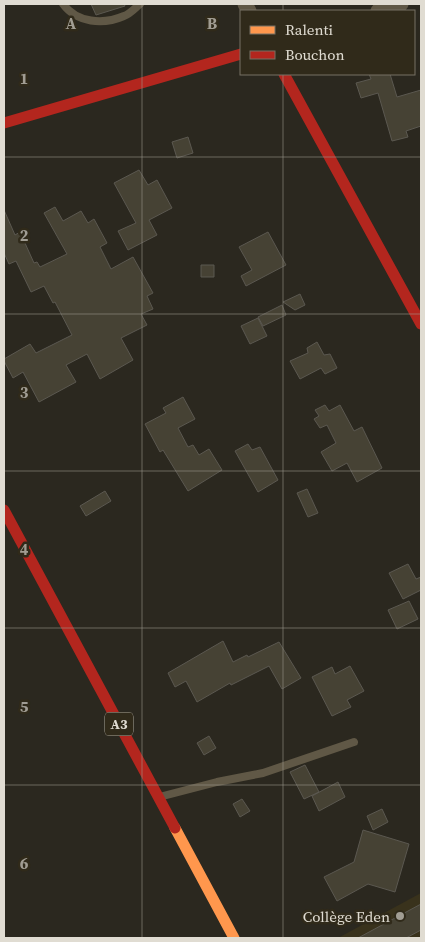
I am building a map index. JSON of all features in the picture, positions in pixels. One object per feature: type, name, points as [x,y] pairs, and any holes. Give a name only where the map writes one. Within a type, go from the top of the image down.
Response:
[{"type":"main road","points":[[4,123],[240,54]]},
{"type":"main road","points":[[285,75],[421,324]]},
{"type":"main road","name":"A3","points":[[4,510],[234,938]]},
{"type":"street","points":[[381,10],[401,4]]},
{"type":"lane","points":[[63,4],[69,12],[84,20],[105,21],[126,16],[140,4]]},
{"type":"lane","points":[[158,797],[263,773],[354,742]]},
{"type":"shaded area","name":"Collège Eden","points":[[421,893],[421,938],[338,938]]},
{"type":"building","points":[[91,4],[124,4],[125,6],[96,15]]},
{"type":"building","points":[[369,75],[390,75],[397,97],[421,90],[421,126],[406,131],[408,137],[392,141],[378,93],[361,98],[356,83],[371,79]]},
{"type":"building","points":[[188,137],[193,153],[177,158],[172,142]]},
{"type":"building","points":[[139,170],[148,185],[157,180],[172,208],[149,220],[157,235],[128,250],[118,231],[136,223],[114,183]]},
{"type":"building","points":[[55,207],[63,221],[81,211],[88,223],[94,219],[107,243],[100,247],[111,269],[133,257],[153,293],[147,296],[153,309],[141,314],[147,325],[121,338],[133,360],[100,379],[87,354],[66,365],[76,382],[39,402],[23,372],[13,378],[4,359],[30,344],[36,353],[72,335],[55,302],[53,303],[44,286],[31,292],[16,261],[9,264],[4,253],[4,210],[15,235],[20,232],[34,263],[37,262],[40,267],[67,254],[44,213]]},
{"type":"building","points":[[268,232],[286,265],[246,286],[241,276],[252,270],[239,247]]},
{"type":"building","points":[[201,265],[214,265],[214,277],[201,277]]},
{"type":"building","points":[[300,294],[305,305],[295,310],[283,302]]},
{"type":"building","points":[[282,305],[286,315],[263,326],[258,317]]},
{"type":"building","points":[[258,318],[267,336],[250,344],[241,326]]},
{"type":"building","points":[[317,342],[324,355],[330,354],[337,368],[325,374],[321,368],[300,379],[290,361],[308,353],[307,348]]},
{"type":"building","points":[[183,397],[195,419],[178,428],[188,447],[193,445],[199,455],[209,449],[222,470],[188,491],[163,450],[160,452],[145,424],[166,413],[163,408]]},
{"type":"building","points":[[325,405],[329,411],[340,405],[354,431],[362,427],[382,468],[357,482],[347,463],[332,471],[321,452],[336,443],[327,425],[320,428],[314,419],[319,416],[315,410]]},
{"type":"building","points":[[248,444],[252,450],[260,447],[278,480],[258,492],[235,451]]},
{"type":"building","points":[[307,489],[318,513],[308,517],[297,493]]},
{"type":"building","points":[[105,491],[111,501],[86,516],[80,506]]},
{"type":"building","points":[[408,564],[416,579],[421,577],[421,590],[403,599],[389,573]]},
{"type":"building","points":[[409,601],[418,619],[397,629],[388,610]]},
{"type":"building","points":[[223,641],[233,662],[279,642],[301,678],[282,689],[269,666],[231,685],[230,683],[197,702],[186,681],[175,687],[168,673]]},
{"type":"building","points":[[350,666],[364,691],[347,700],[351,707],[332,716],[312,677],[332,667],[335,674]]},
{"type":"building","points":[[209,736],[216,748],[204,755],[197,743]]},
{"type":"building","points":[[305,765],[319,792],[304,799],[290,772]]},
{"type":"building","points":[[338,782],[345,797],[319,811],[312,796]]},
{"type":"building","points":[[242,799],[250,811],[240,817],[233,804]]},
{"type":"building","points":[[382,809],[388,822],[373,830],[367,816]]},
{"type":"building","points":[[363,830],[409,844],[395,892],[368,884],[337,901],[324,877],[354,862]]},
{"type":"building","points":[[421,904],[421,930],[406,938],[358,938]]},
{"type":"traffic: slow","points":[[175,828],[234,938]]},
{"type":"traffic: jam","points":[[4,123],[240,54]]},
{"type":"traffic: jam","points":[[285,75],[421,324]]},
{"type":"traffic: jam","points":[[4,510],[175,828]]},
{"type":"place","name":"Collège Eden","points":[[400,916]]}]
